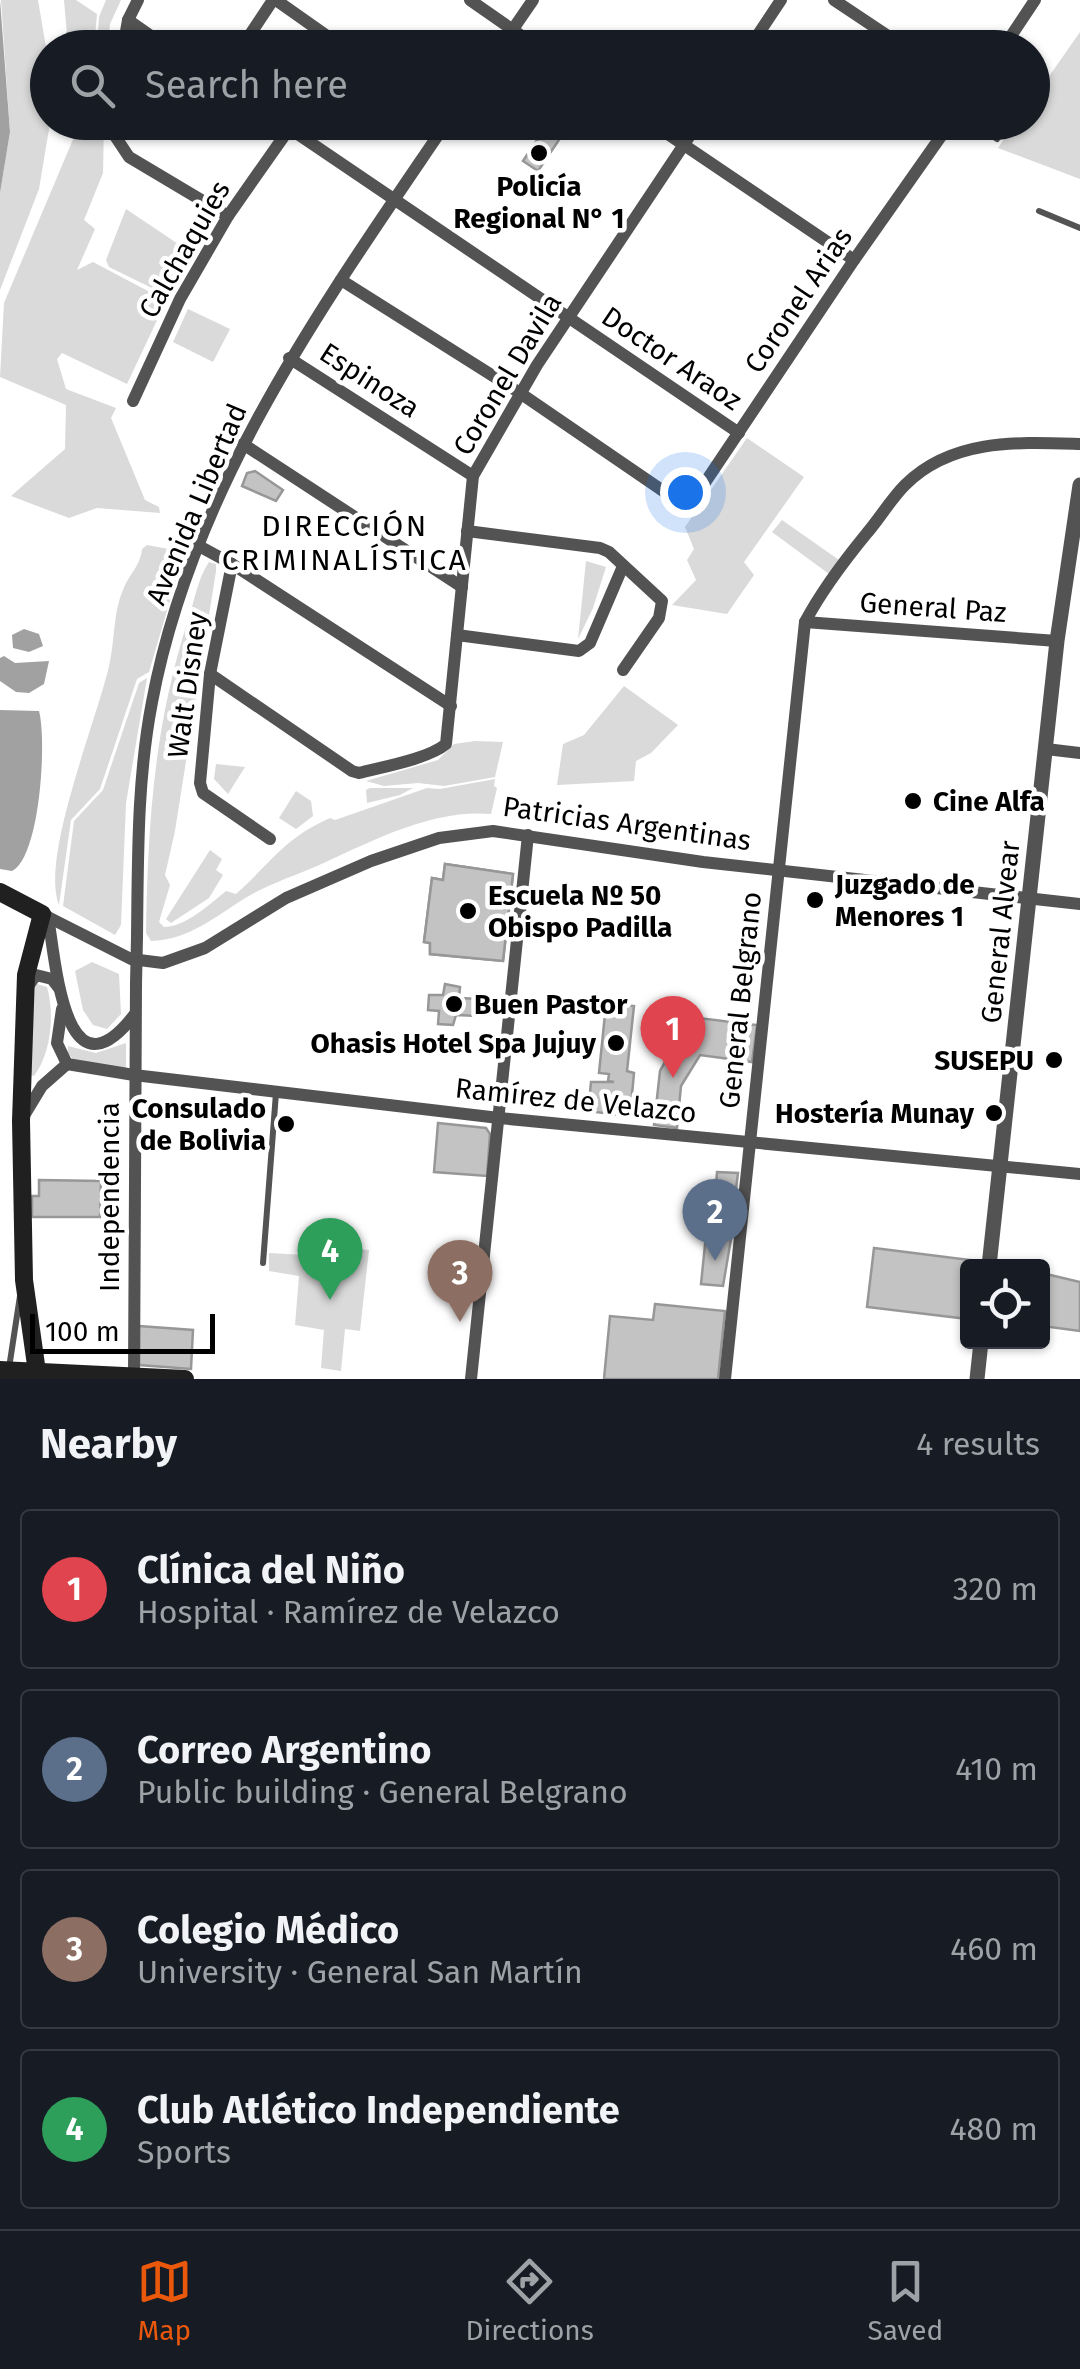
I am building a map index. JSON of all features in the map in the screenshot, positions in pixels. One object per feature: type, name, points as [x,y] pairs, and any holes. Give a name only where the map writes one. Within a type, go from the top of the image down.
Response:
[{"type":"main road","points":[[0,892],[39,912],[24,992],[20,1120],[24,1280],[38,1376]]},
{"type":"main road","points":[[5,1374],[185,1379]]},
{"type":"street","points":[[126,30],[138,0]]},
{"type":"street","points":[[253,30],[274,0],[318,30]]},
{"type":"street","points":[[470,0],[512,30],[532,0]]},
{"type":"street","points":[[762,30],[781,0]]},
{"type":"street","points":[[834,0],[879,30]]},
{"type":"street","points":[[1015,30],[1035,0]]},
{"type":"street","points":[[128,20],[142,30]]},
{"type":"street","points":[[121,140],[129,157],[228,216]]},
{"type":"street","name":"Calchaquies","points":[[132,400],[180,299],[275,140]]},
{"type":"street","name":"Doctor Araoz","points":[[305,140],[738,433]]},
{"type":"street","name":"Avenida Libertad","points":[[134,1075],[139,800],[146,732],[183,585],[244,444],[290,358],[435,140]]},
{"type":"street","points":[[677,140],[854,260]]},
{"type":"street","name":"Coronel Davila","points":[[210,674],[352,770],[381,767],[446,744],[474,476],[520,392],[687,140]]},
{"type":"street","name":"Coronel Arias","points":[[520,392],[688,508],[939,140]]},
{"type":"street","points":[[341,280],[520,392]]},
{"type":"street","name":"Espinoza","points":[[290,358],[474,476]]},
{"type":"street","name":"General Belgrano","points":[[725,1379],[806,622],[844,562],[905,485],[927,467],[963,450],[1034,442],[1080,444]]},
{"type":"street","points":[[244,444],[462,587]]},
{"type":"street","name":"General Alvear","points":[[990,1259],[1058,641],[1072,602],[1080,486]]},
{"type":"street","points":[[467,531],[600,548],[624,566],[662,600],[659,618],[623,670]]},
{"type":"street","points":[[199,546],[452,706]]},
{"type":"street","name":"Walt Disney","points":[[232,564],[210,674],[200,784],[203,793],[270,839]]},
{"type":"street","points":[[458,635],[579,651],[590,643],[624,566]]},
{"type":"street","name":"General Paz","points":[[806,622],[1058,641]]},
{"type":"street","points":[[1046,749],[1080,754]]},
{"type":"street","name":"Patricias Argentinas","points":[[39,912],[131,959],[163,963],[205,948],[304,890],[416,844],[473,832],[528,834],[778,870],[1080,904]]},
{"type":"street","points":[[471,1379],[528,834]]},
{"type":"street","points":[[39,912],[61,996],[76,1035],[90,1044],[103,1044],[115,1038],[135,1014]]},
{"type":"street","points":[[20,1120],[42,1086],[67,1064],[58,1043],[61,996],[52,980],[36,976],[24,992]]},
{"type":"street","name":"Ramírez de Velazco","points":[[67,1064],[500,1118],[1080,1174]]},
{"type":"street","name":"Independencia","points":[[134,1075],[134,1377]]},
{"type":"street","points":[[977,1379],[980,1349]]},
{"type":"lane","points":[[1038,211],[1080,228]]},
{"type":"lane","points":[[263,1263],[276,1092]]},
{"type":"lane","points":[[5,1374],[24,1280]]},
{"type":"shaded area","points":[[0,0],[10,132],[0,193]]},
{"type":"shaded area","points":[[1,0],[38,0],[43,30],[30,30],[30,140],[47,140],[39,189],[0,290],[0,193],[10,132]]},
{"type":"shaded area","points":[[64,0],[76,0],[97,14],[96,30],[67,30]]},
{"type":"shaded area","points":[[106,0],[121,0],[109,30],[98,30]]},
{"type":"shaded area","points":[[1080,32],[1080,179],[998,148],[1003,140],[1050,140],[1050,75]]},
{"type":"shaded area","points":[[73,140],[104,140],[103,173],[84,220],[95,229],[77,270],[93,262],[163,299],[127,384],[62,353],[57,359],[66,389],[116,408],[111,418],[145,500],[159,507],[160,513],[97,508],[69,518],[11,496],[65,449],[66,405],[0,377],[4,303]]},
{"type":"shaded area","points":[[126,209],[193,254],[171,291],[164,294],[109,267],[106,260]]},
{"type":"shaded area","points":[[188,309],[230,329],[213,362],[173,342]]},
{"type":"shaded area","points":[[747,438],[804,477],[744,562],[754,575],[727,614],[672,605],[696,580],[687,560],[694,549],[685,527]]},
{"type":"shaded area","points":[[782,520],[839,560],[829,574],[772,532]]},
{"type":"shaded area","points":[[147,545],[179,551],[174,575],[168,576],[176,580],[149,672],[137,679],[100,789],[71,820],[59,905],[55,883],[63,823],[109,666],[120,599]]},
{"type":"shaded area","points":[[586,561],[606,567],[578,639]]},
{"type":"shaded area","points":[[209,562],[216,564],[216,571],[165,875],[170,885],[159,922],[164,927],[188,919],[226,891],[236,894],[289,843],[330,818],[335,820],[427,788],[495,779],[497,788],[491,814],[446,817],[401,829],[264,888],[190,932],[151,941],[146,933],[149,852],[160,737],[177,660]]},
{"type":"shaded area","points":[[24,629],[39,634],[43,646],[29,652],[13,648],[12,635]]},
{"type":"shaded area","points":[[4,656],[15,663],[49,661],[44,684],[29,693],[16,692],[0,681],[0,658]]},
{"type":"shaded area","points":[[147,678],[126,803],[121,925],[115,935],[63,906],[74,821],[103,790],[139,683]]},
{"type":"shaded area","points":[[624,686],[678,725],[651,753],[636,761],[634,781],[557,785],[563,744],[584,735]]},
{"type":"shaded area","points":[[0,710],[39,711],[41,726],[35,822],[22,861],[12,871],[0,869]]},
{"type":"shaded area","points":[[503,742],[495,777],[444,786],[384,786],[366,781],[438,760],[454,744]]},
{"type":"shaded area","points":[[216,764],[245,767],[228,794],[214,779]]},
{"type":"shaded area","points":[[413,788],[367,803],[366,790]]},
{"type":"shaded area","points":[[296,791],[311,801],[313,816],[296,829],[279,818]]},
{"type":"shaded area","points":[[210,850],[222,859],[216,870],[223,875],[209,898],[171,923],[166,919]]},
{"type":"shaded area","points":[[92,962],[119,974],[121,1014],[107,1029],[93,1025],[83,1010],[75,971]]},
{"type":"shaded area","points":[[37,984],[47,987],[51,1021],[48,1045],[34,1076],[30,1075],[33,988]]},
{"type":"shaded area","points":[[126,1043],[126,1069],[76,1063],[68,1053],[68,1046],[96,1053]]},
{"type":"shaded area","points":[[309,1245],[369,1250],[360,1331],[345,1329],[341,1371],[321,1368],[324,1330],[295,1325],[299,1276],[269,1271],[269,1253],[304,1255]]},
{"type":"shaded area","points":[[311,1250],[349,1254],[347,1276],[309,1272]]},
{"type":"building","points":[[537,140],[559,140],[538,171],[523,161]]},
{"type":"building","points":[[255,471],[283,490],[276,501],[242,486],[247,473]]},
{"type":"building","name":"Escuela Nº 50 Obispo Padilla","points":[[445,864],[513,874],[503,961],[430,954],[430,943],[424,942],[432,878],[443,880]],"holes":[[[450,882],[497,887],[490,941],[443,938]]]},
{"type":"building","name":"Escuela Nº 50 Obispo Padilla","points":[[445,864],[513,874],[503,961],[430,954],[430,943],[424,942],[432,878],[443,880]]},
{"type":"building","name":"Buen Pastor","points":[[445,984],[460,987],[459,998],[480,999],[477,1016],[456,1015],[453,1025],[438,1024],[439,1011],[428,1010],[429,995],[443,995]]},
{"type":"building","name":"Ohasis Hotel Spa Jujuy","points":[[592,1001],[634,1006],[627,1071],[634,1073],[630,1116],[595,1112],[596,1103],[589,1102],[591,1082],[614,1082],[608,1081],[609,1074],[599,1073],[605,1014],[591,1012]]},
{"type":"building","points":[[690,1017],[757,1025],[752,1062],[700,1055],[681,1086],[677,1128],[654,1125],[660,1071]]},
{"type":"building","points":[[438,1123],[486,1128],[490,1134],[487,1176],[434,1172]]},
{"type":"building","points":[[717,1172],[738,1173],[736,1189],[716,1187]]},
{"type":"building","points":[[39,1180],[101,1181],[100,1217],[32,1217],[32,1196],[39,1196]]},
{"type":"building","points":[[706,1235],[731,1239],[723,1286],[701,1284]]},
{"type":"building","points":[[874,1248],[962,1259],[960,1318],[867,1307]]},
{"type":"building","points":[[1050,1275],[1080,1282],[1080,1331],[1050,1327]]},
{"type":"building","points":[[655,1304],[725,1311],[718,1379],[604,1379],[610,1316],[653,1320]]},
{"type":"building","points":[[139,1326],[193,1330],[191,1369],[139,1365]]},
{"type":"place","name":"Policía Regional N° 1","points":[[539,153]]},
{"type":"place","name":"Cine Alfa","points":[[913,801]]},
{"type":"place","name":"Juzgado de Menores 1","points":[[815,900]]},
{"type":"place","name":"Escuela Nº 50 Obispo Padilla","points":[[468,911]]},
{"type":"place","name":"Buen Pastor","points":[[454,1004]]},
{"type":"place","name":"Ohasis Hotel Spa Jujuy","points":[[616,1043]]},
{"type":"place","name":"SUSEPU","points":[[1054,1060]]},
{"type":"place","name":"Clínica del Niño","points":[[673,1078]]},
{"type":"place","name":"Hostería Munay","points":[[994,1113]]},
{"type":"place","name":"Consulado de Bolivia","points":[[286,1124]]},
{"type":"place","name":"Correo Argentino","points":[[715,1261]]},
{"type":"place","name":"Club Atlético Independiente","points":[[330,1300]]},
{"type":"place","name":"Colegio Médico","points":[[460,1322]]},
{"type":"district","name":"DIRECCIÓN CRIMINALÍSTICA","points":[[345,543]]}]
